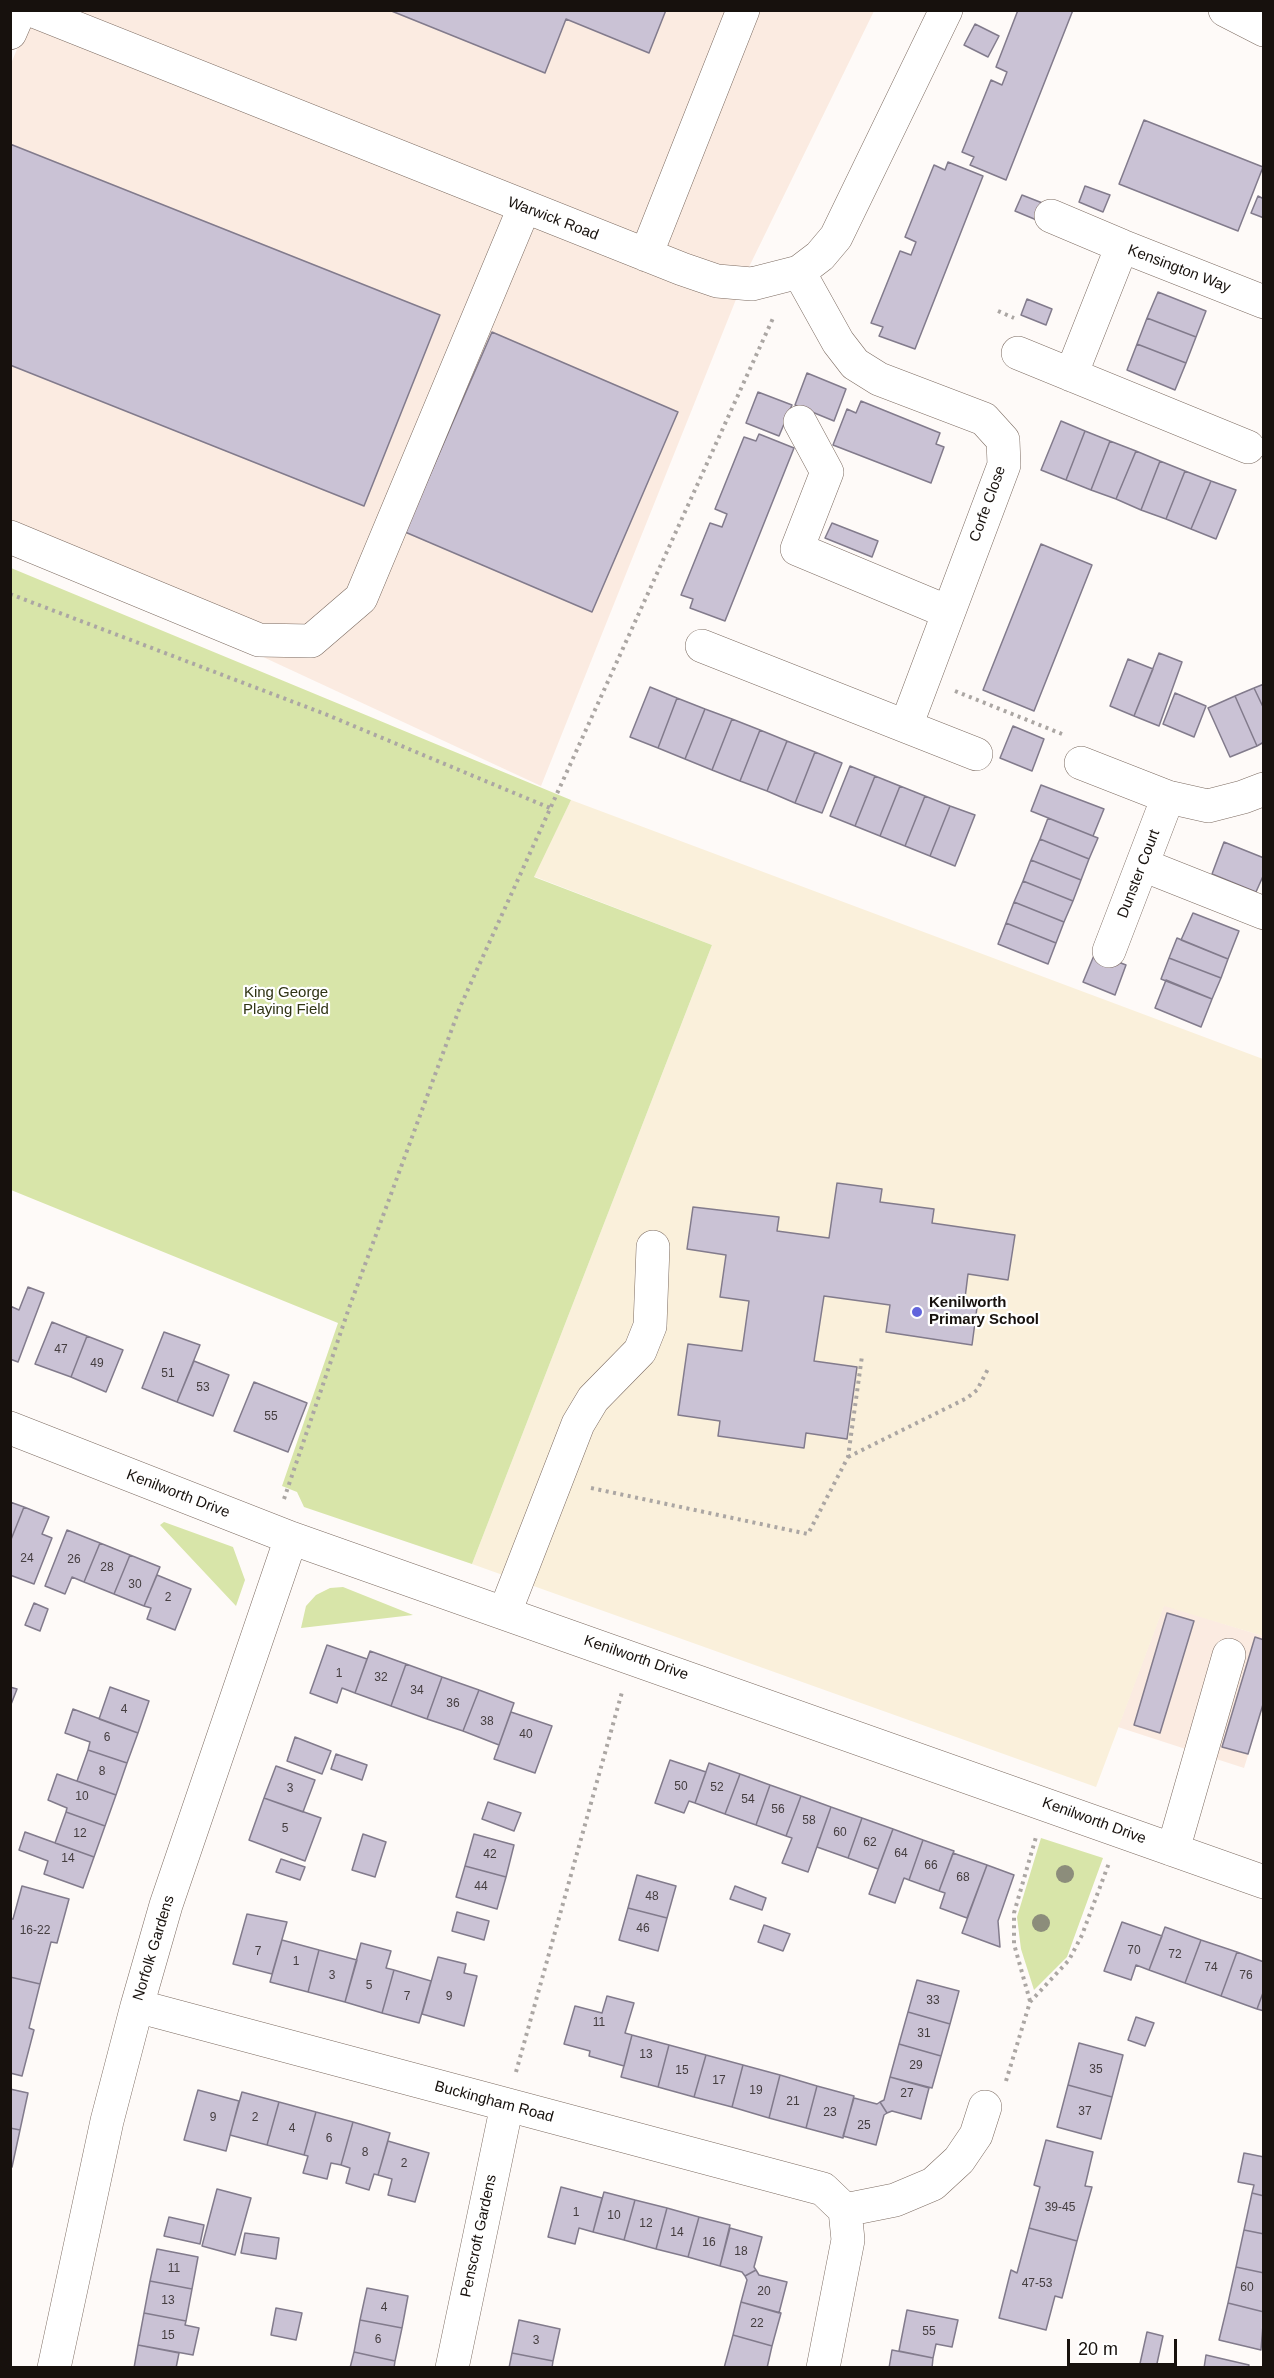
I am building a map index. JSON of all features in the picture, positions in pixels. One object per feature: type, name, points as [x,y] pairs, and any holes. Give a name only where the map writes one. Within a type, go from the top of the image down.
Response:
[{"type":"street","points":[[10,33],[20,10]]},
{"type":"street","name":"Warwick Road","points":[[31,10],[646,255],[717,281],[752,284],[799,272],[820,256],[836,237],[946,10]]},
{"type":"street","points":[[646,255],[743,10]]},
{"type":"street","points":[[1225,10],[1263,30]]},
{"type":"street","points":[[10,537],[260,640],[311,641],[361,598],[524,208]]},
{"type":"street","points":[[1051,216],[1122,246]]},
{"type":"street","name":"Kensington Way","points":[[1071,375],[1122,246],[1263,302]]},
{"type":"street","name":"Corfe Close","points":[[799,272],[838,342],[855,364],[879,379],[984,419],[1003,440],[1004,465],[906,726]]},
{"type":"street","points":[[1018,353],[1248,447]]},
{"type":"street","points":[[800,422],[827,472],[797,549],[948,612]]},
{"type":"street","points":[[702,646],[976,754]]},
{"type":"street","points":[[1081,763],[1168,797],[1208,806],[1263,789]]},
{"type":"street","name":"Dunster Court","points":[[1109,951],[1168,797]]},
{"type":"street","points":[[1143,865],[1263,913]]},
{"type":"street","points":[[505,1612],[578,1424],[593,1399],[640,1351],[650,1326],[653,1247]]},
{"type":"street","name":"Kenilworth Drive","points":[[10,1428],[281,1534],[1263,1882]]},
{"type":"street","name":"Norfolk Gardens","points":[[54,2367],[107,2121],[137,2006],[281,1534]]},
{"type":"street","points":[[1173,1850],[1229,1655]]},
{"type":"street","name":"Buckingham Road","points":[[137,2006],[823,2189],[845,2210]]},
{"type":"street","name":"Penscroft Gardens","points":[[452,2367],[507,2105]]},
{"type":"street","points":[[823,2367],[848,2240],[845,2210],[895,2200],[933,2184],[959,2160],[976,2135],[985,2107]]},
{"type":"path","points":[[281,1534],[349,1308],[460,1006],[774,315]]},
{"type":"path","points":[[10,594],[325,714],[550,808]]},
{"type":"path","points":[[923,678],[1077,740],[1081,763]]},
{"type":"path","points":[[586,1486],[808,1534],[848,1457],[862,1356]]},
{"type":"path","points":[[848,1457],[967,1398],[977,1390],[988,1369]]},
{"type":"path","points":[[507,2105],[622,1691]]},
{"type":"path","points":[[1030,2002],[1014,1944],[1014,1913],[1039,1828]]},
{"type":"path","points":[[985,2107],[1001,2097],[1030,2002],[1069,1960],[1083,1935],[1112,1854]]},
{"type":"shaded area","points":[[33,11],[874,11],[749,267],[541,786],[11,540],[10,66]]},
{"type":"shaded area","name":"Kenilworth Primary School","points":[[571,800],[1263,1059],[1263,1636],[1164,1606],[1096,1787],[472,1564],[712,945],[533,876]]},
{"type":"shaded area","points":[[1164,1605],[1263,1636],[1263,1707],[1244,1768],[1118,1727]]},
{"type":"green space","name":"King George Playing Field","points":[[11,568],[571,800],[534,877],[712,945],[472,1564],[304,1507],[297,1492],[282,1486],[338,1323],[11,1190]]},
{"type":"green space","points":[[164,1522],[233,1547],[245,1580],[236,1606],[160,1525]]},
{"type":"green space","points":[[343,1587],[413,1615],[301,1628],[306,1606],[316,1595],[330,1588]]},
{"type":"green space","points":[[1041,1838],[1103,1858],[1067,1957],[1034,1990],[1021,1949],[1017,1917]]},
{"type":"building","points":[[389,10],[666,10],[649,53],[566,19],[545,73]]},
{"type":"building","points":[[1018,10],[1073,10],[1006,180],[970,165],[974,157],[962,152],[991,80],[1002,85],[1007,72],[996,67]]},
{"type":"building","points":[[975,24],[999,36],[988,57],[964,45]]},
{"type":"building","points":[[1144,120],[1263,167],[1238,231],[1119,184]]},
{"type":"building","points":[[10,144],[440,315],[364,506],[10,365]]},
{"type":"building","points":[[948,162],[983,176],[915,349],[879,336],[883,327],[871,323],[900,251],[911,255],[916,242],[905,237],[934,165],[945,170]]},
{"type":"building","points":[[1085,186],[1110,195],[1103,212],[1079,202]]},
{"type":"building","points":[[1022,195],[1045,204],[1039,221],[1015,211]]},
{"type":"building","points":[[1258,196],[1264,199],[1264,218],[1251,213]]},
{"type":"building","points":[[1158,292],[1206,311],[1196,337],[1147,318]]},
{"type":"building","points":[[1027,299],[1052,309],[1046,325],[1021,315]]},
{"type":"building","points":[[1147,318],[1196,337],[1186,363],[1137,344]]},
{"type":"building","points":[[492,332],[678,412],[592,612],[405,532]]},
{"type":"building","points":[[1137,344],[1186,363],[1175,390],[1127,370]]},
{"type":"building","points":[[807,373],[846,389],[834,421],[795,405]]},
{"type":"building","points":[[758,392],[792,405],[779,436],[746,423]]},
{"type":"building","points":[[861,401],[940,433],[936,444],[944,447],[931,483],[833,445],[847,409],[856,413]]},
{"type":"building","points":[[1061,421],[1085,431],[1066,480],[1041,470]]},
{"type":"building","points":[[1085,431],[1110,441],[1091,490],[1066,480]]},
{"type":"building","points":[[759,434],[794,448],[725,621],[690,608],[693,599],[681,595],[710,523],[722,527],[727,514],[715,509],[744,437],[756,441]]},
{"type":"building","points":[[1110,441],[1136,451],[1116,499],[1091,490]]},
{"type":"building","points":[[1136,451],[1160,461],[1141,510],[1116,499]]},
{"type":"building","points":[[1160,461],[1185,471],[1166,519],[1141,510]]},
{"type":"building","points":[[1185,471],[1211,481],[1191,529],[1166,519]]},
{"type":"building","points":[[1211,481],[1236,490],[1216,539],[1191,529]]},
{"type":"building","points":[[832,523],[878,541],[872,557],[825,538]]},
{"type":"building","points":[[1041,544],[1092,565],[1034,711],[983,690]]},
{"type":"building","points":[[1159,653],[1182,662],[1159,726],[1134,716]]},
{"type":"building","points":[[1128,659],[1153,669],[1134,716],[1110,706]]},
{"type":"building","points":[[1264,684],[1264,709],[1254,688]]},
{"type":"building","points":[[650,687],[677,698],[658,748],[630,737]]},
{"type":"building","points":[[1254,688],[1264,709],[1264,742],[1257,746],[1235,696]]},
{"type":"building","points":[[1175,693],[1206,706],[1194,737],[1163,724]]},
{"type":"building","points":[[1235,696],[1257,746],[1230,757],[1208,708]]},
{"type":"building","points":[[677,698],[705,709],[685,759],[658,748]]},
{"type":"building","points":[[705,709],[732,719],[712,770],[685,759]]},
{"type":"building","points":[[732,719],[760,730],[740,781],[712,770]]},
{"type":"building","points":[[1013,726],[1044,739],[1032,771],[1000,758]]},
{"type":"building","points":[[760,730],[787,741],[767,791],[740,781]]},
{"type":"building","points":[[787,741],[815,752],[795,803],[767,791]]},
{"type":"building","points":[[815,752],[842,763],[822,813],[795,803]]},
{"type":"building","points":[[850,766],[875,776],[855,826],[830,816]]},
{"type":"building","points":[[875,776],[900,786],[880,836],[855,826]]},
{"type":"building","points":[[1041,785],[1104,809],[1093,836],[1031,811]]},
{"type":"building","points":[[900,786],[925,796],[905,846],[880,836]]},
{"type":"building","points":[[925,796],[950,806],[930,856],[905,846]]},
{"type":"building","points":[[950,806],[975,815],[955,866],[930,856]]},
{"type":"building","points":[[1048,818],[1098,838],[1089,859],[1040,839]]},
{"type":"building","points":[[1040,839],[1089,859],[1081,880],[1031,860]]},
{"type":"building","points":[[1224,842],[1264,858],[1264,874],[1256,892],[1212,874]]},
{"type":"building","points":[[1031,860],[1081,880],[1073,901],[1023,881]]},
{"type":"building","points":[[1023,881],[1073,901],[1064,922],[1014,902]]},
{"type":"building","points":[[1014,902],[1064,922],[1056,943],[1006,923]]},
{"type":"building","points":[[1193,913],[1239,931],[1228,959],[1181,940]]},
{"type":"building","points":[[1006,923],[1056,943],[1048,964],[998,944]]},
{"type":"building","points":[[1177,938],[1228,959],[1221,978],[1169,958]]},
{"type":"building","points":[[1095,953],[1126,965],[1115,995],[1083,982]]},
{"type":"building","points":[[1169,958],[1221,978],[1212,999],[1161,979]]},
{"type":"building","points":[[1166,980],[1212,999],[1201,1027],[1155,1008]]},
{"type":"building","points":[[837,1183],[882,1189],[880,1202],[934,1209],[932,1223],[1015,1235],[1008,1280],[968,1274],[965,1298],[978,1300],[972,1345],[886,1332],[890,1305],[824,1296],[814,1361],[857,1367],[847,1439],[806,1433],[804,1448],[718,1436],[720,1421],[678,1415],[688,1344],[742,1351],[749,1301],[720,1297],[726,1255],[687,1249],[693,1207],[779,1217],[777,1231],[829,1238]]},
{"type":"building","points":[[28,1287],[44,1293],[18,1362],[10,1359],[10,1306],[19,1310]]},
{"type":"building","points":[[52,1322],[87,1336],[71,1377],[35,1364]]},
{"type":"building","points":[[164,1332],[200,1345],[177,1402],[142,1388]]},
{"type":"building","points":[[87,1336],[123,1350],[106,1392],[71,1377]]},
{"type":"building","points":[[194,1361],[229,1375],[213,1416],[177,1402]]},
{"type":"building","points":[[254,1382],[307,1403],[288,1452],[234,1431]]},
{"type":"building","points":[[10,1502],[24,1507],[10,1542]]},
{"type":"building","points":[[24,1507],[49,1517],[42,1534],[52,1538],[34,1584],[10,1575],[10,1542]]},
{"type":"building","points":[[67,1530],[100,1543],[84,1582],[72,1577],[65,1594],[45,1586]]},
{"type":"building","points":[[100,1543],[130,1555],[114,1594],[84,1582]]},
{"type":"building","points":[[130,1555],[160,1567],[144,1606],[114,1594]]},
{"type":"building","points":[[157,1575],[191,1589],[175,1630],[147,1619],[151,1608],[144,1606]]},
{"type":"building","points":[[34,1603],[48,1609],[40,1631],[25,1625]]},
{"type":"building","points":[[1167,1613],[1194,1621],[1160,1733],[1134,1725]]},
{"type":"building","points":[[1255,1637],[1264,1640],[1264,1701],[1248,1754],[1222,1747]]},
{"type":"building","points":[[327,1645],[367,1659],[355,1693],[342,1688],[337,1703],[310,1693]]},
{"type":"building","points":[[370,1651],[406,1664],[391,1706],[355,1693]]},
{"type":"building","points":[[406,1664],[442,1677],[427,1719],[391,1706]]},
{"type":"building","points":[[442,1677],[479,1690],[463,1731],[427,1719]]},
{"type":"building","points":[[10,1687],[17,1689],[10,1707]]},
{"type":"building","points":[[110,1687],[149,1701],[138,1733],[99,1719]]},
{"type":"building","points":[[479,1690],[514,1703],[499,1745],[463,1731]]},
{"type":"building","points":[[73,1709],[138,1733],[127,1763],[88,1750],[90,1742],[65,1733]]},
{"type":"building","points":[[511,1712],[552,1726],[535,1773],[494,1759]]},
{"type":"building","points":[[295,1737],[331,1751],[322,1774],[287,1761]]},
{"type":"building","points":[[88,1750],[127,1763],[116,1795],[77,1781]]},
{"type":"building","points":[[336,1754],[367,1765],[362,1780],[331,1769]]},
{"type":"building","points":[[670,1760],[706,1772],[695,1803],[689,1801],[684,1813],[655,1803]]},
{"type":"building","points":[[709,1763],[740,1774],[725,1814],[695,1803]]},
{"type":"building","points":[[276,1766],[315,1780],[303,1812],[264,1798]]},
{"type":"building","points":[[57,1774],[116,1795],[105,1826],[66,1812],[67,1808],[48,1800]]},
{"type":"building","points":[[740,1774],[770,1785],[756,1825],[725,1814]]},
{"type":"building","points":[[770,1785],[801,1796],[786,1836],[756,1825]]},
{"type":"building","points":[[801,1796],[831,1807],[808,1872],[782,1863],[792,1838],[786,1836]]},
{"type":"building","points":[[264,1798],[321,1818],[305,1861],[249,1840]]},
{"type":"building","points":[[488,1802],[521,1813],[514,1831],[482,1819]]},
{"type":"building","points":[[831,1807],[862,1818],[848,1858],[817,1847]]},
{"type":"building","points":[[66,1812],[105,1826],[94,1857],[55,1843]]},
{"type":"building","points":[[862,1818],[893,1829],[878,1869],[848,1858]]},
{"type":"building","points":[[893,1829],[923,1840],[909,1880],[904,1878],[895,1903],[869,1894]]},
{"type":"building","points":[[25,1832],[94,1857],[83,1888],[44,1874],[48,1861],[19,1850]]},
{"type":"building","points":[[363,1834],[386,1842],[375,1877],[352,1870]]},
{"type":"building","points":[[474,1834],[514,1845],[506,1877],[465,1866]]},
{"type":"building","points":[[923,1840],[954,1851],[939,1891],[909,1880]]},
{"type":"building","points":[[953,1853],[987,1865],[967,1918],[940,1908],[945,1893],[939,1891]]},
{"type":"building","points":[[281,1859],[305,1867],[300,1880],[276,1872]]},
{"type":"building","points":[[987,1865],[1014,1875],[998,1921],[1000,1947],[962,1933]]},
{"type":"building","points":[[465,1866],[506,1877],[497,1909],[456,1897]]},
{"type":"building","points":[[637,1875],[676,1886],[667,1918],[628,1908]]},
{"type":"building","points":[[22,1886],[69,1899],[57,1943],[51,1942],[40,1984],[10,1977],[10,1919],[13,1919]]},
{"type":"building","points":[[735,1886],[766,1898],[762,1910],[730,1899]]},
{"type":"building","points":[[628,1908],[667,1918],[658,1951],[619,1940]]},
{"type":"building","points":[[457,1912],[489,1921],[484,1940],[452,1931]]},
{"type":"building","points":[[247,1914],[287,1922],[272,1974],[233,1964]]},
{"type":"building","points":[[1122,1922],[1162,1936],[1149,1970],[1136,1965],[1131,1980],[1104,1971]]},
{"type":"building","points":[[764,1925],[790,1934],[783,1951],[758,1942]]},
{"type":"building","points":[[1165,1927],[1201,1940],[1185,1983],[1149,1970]]},
{"type":"building","points":[[282,1940],[319,1950],[308,1992],[270,1982]]},
{"type":"building","points":[[1201,1940],[1237,1952],[1221,1996],[1185,1983]]},
{"type":"building","points":[[361,1943],[391,1951],[386,1968],[394,1970],[382,2013],[345,2002]]},
{"type":"building","points":[[319,1950],[357,1960],[345,2002],[308,1992]]},
{"type":"building","points":[[1237,1952],[1264,1962],[1264,1990],[1257,2009],[1221,1996]]},
{"type":"building","points":[[438,1957],[466,1964],[464,1973],[477,1976],[464,2026],[422,2014]]},
{"type":"building","points":[[394,1970],[431,1981],[419,2023],[382,2013]]},
{"type":"building","points":[[10,1977],[40,1984],[29,2028],[34,2030],[22,2076],[10,2073]]},
{"type":"building","points":[[917,1980],[959,1991],[950,2024],[908,2012]]},
{"type":"building","points":[[1264,1990],[1264,2011],[1257,2009]]},
{"type":"building","points":[[607,1996],[634,2003],[625,2033],[632,2035],[624,2066],[589,2056],[590,2051],[564,2044],[575,2006],[602,2013]]},
{"type":"building","points":[[908,2012],[950,2024],[941,2056],[899,2044]]},
{"type":"building","points":[[1136,2017],[1154,2023],[1145,2046],[1128,2040]]},
{"type":"building","points":[[632,2035],[669,2045],[658,2087],[621,2077]]},
{"type":"building","points":[[1079,2043],[1123,2055],[1112,2097],[1068,2085]]},
{"type":"building","points":[[899,2044],[941,2056],[932,2088],[890,2077]]},
{"type":"building","points":[[669,2045],[706,2055],[694,2097],[658,2087]]},
{"type":"building","points":[[706,2055],[743,2065],[732,2107],[694,2097]]},
{"type":"building","points":[[743,2065],[780,2075],[769,2118],[732,2107]]},
{"type":"building","points":[[780,2075],[817,2086],[806,2128],[769,2118]]},
{"type":"building","points":[[890,2077],[929,2088],[921,2119],[892,2111],[887,2113],[880,2102],[884,2100]]},
{"type":"building","points":[[1068,2085],[1112,2097],[1101,2139],[1057,2127]]},
{"type":"building","points":[[817,2086],[854,2096],[843,2138],[806,2128]]},
{"type":"building","points":[[10,2089],[28,2093],[20,2130],[10,2128]]},
{"type":"building","points":[[198,2090],[239,2101],[226,2151],[184,2140]]},
{"type":"building","points":[[242,2092],[279,2102],[267,2145],[230,2135]]},
{"type":"building","points":[[854,2098],[877,2104],[880,2102],[887,2113],[884,2115],[876,2145],[843,2136]]},
{"type":"building","points":[[279,2102],[316,2112],[304,2155],[267,2145]]},
{"type":"building","points":[[316,2112],[353,2122],[341,2165],[331,2163],[327,2179],[303,2173],[308,2156],[304,2155]]},
{"type":"building","points":[[353,2122],[390,2133],[378,2175],[374,2174],[369,2190],[346,2183],[350,2168],[341,2165]]},
{"type":"building","points":[[10,2128],[20,2130],[12,2167],[10,2167]]},
{"type":"building","points":[[1046,2140],[1093,2152],[1085,2186],[1092,2187],[1077,2241],[1029,2228],[1040,2187],[1034,2185]]},
{"type":"building","points":[[388,2141],[429,2153],[415,2202],[388,2195],[392,2179],[378,2175]]},
{"type":"building","points":[[1244,2153],[1264,2157],[1264,2196],[1252,2193],[1254,2185],[1238,2182]]},
{"type":"building","points":[[561,2187],[602,2198],[593,2232],[579,2228],[575,2244],[548,2237]]},
{"type":"building","points":[[217,2189],[251,2198],[235,2255],[202,2246]]},
{"type":"building","points":[[604,2192],[635,2200],[624,2240],[593,2232]]},
{"type":"building","points":[[1252,2193],[1264,2196],[1264,2234],[1244,2230]]},
{"type":"building","points":[[635,2200],[667,2208],[656,2249],[624,2240]]},
{"type":"building","points":[[667,2208],[699,2217],[688,2257],[656,2249]]},
{"type":"building","points":[[169,2217],[204,2225],[200,2244],[164,2236]]},
{"type":"building","points":[[699,2217],[730,2225],[720,2266],[688,2257]]},
{"type":"building","points":[[730,2228],[762,2237],[754,2267],[756,2270],[745,2276],[742,2272],[720,2266]]},
{"type":"building","points":[[1029,2228],[1077,2241],[1062,2298],[1055,2296],[1046,2330],[999,2318],[1011,2270],[1017,2273]]},
{"type":"building","points":[[1244,2230],[1264,2234],[1264,2273],[1236,2267]]},
{"type":"building","points":[[245,2233],[279,2238],[276,2259],[241,2253]]},
{"type":"building","points":[[157,2249],[198,2257],[192,2289],[150,2281]]},
{"type":"building","points":[[1236,2267],[1264,2273],[1264,2312],[1228,2303]]},
{"type":"building","points":[[756,2270],[759,2275],[787,2282],[779,2313],[741,2302],[747,2280],[745,2276]]},
{"type":"building","points":[[150,2281],[192,2289],[186,2321],[144,2313]]},
{"type":"building","points":[[367,2288],[408,2296],[402,2328],[360,2320]]},
{"type":"building","points":[[741,2302],[781,2313],[772,2346],[733,2335]]},
{"type":"building","points":[[1228,2303],[1264,2312],[1261,2350],[1219,2340]]},
{"type":"building","points":[[276,2308],[302,2313],[296,2340],[271,2335]]},
{"type":"building","points":[[907,2310],[958,2320],[952,2347],[936,2344],[933,2358],[899,2351]]},
{"type":"building","points":[[144,2313],[186,2321],[185,2325],[199,2328],[193,2355],[138,2345]]},
{"type":"building","points":[[360,2320],[402,2328],[395,2361],[354,2352]]},
{"type":"building","points":[[519,2320],[560,2329],[553,2361],[512,2353]]},
{"type":"building","points":[[1147,2332],[1163,2336],[1156,2368],[1139,2368]]},
{"type":"building","points":[[733,2335],[772,2346],[767,2368],[724,2368]]},
{"type":"building","points":[[138,2345],[179,2353],[176,2368],[134,2368]]},
{"type":"building","points":[[892,2350],[933,2358],[932,2368],[889,2368]]},
{"type":"building","points":[[354,2352],[395,2361],[394,2368],[350,2368]]},
{"type":"building","points":[[512,2353],[553,2361],[552,2368],[509,2368]]},
{"type":"building","points":[[1206,2355],[1249,2365],[1248,2368],[1204,2368]]},
{"type":"place","name":"Kenilworth Primary School","points":[[917,1312]]}]
